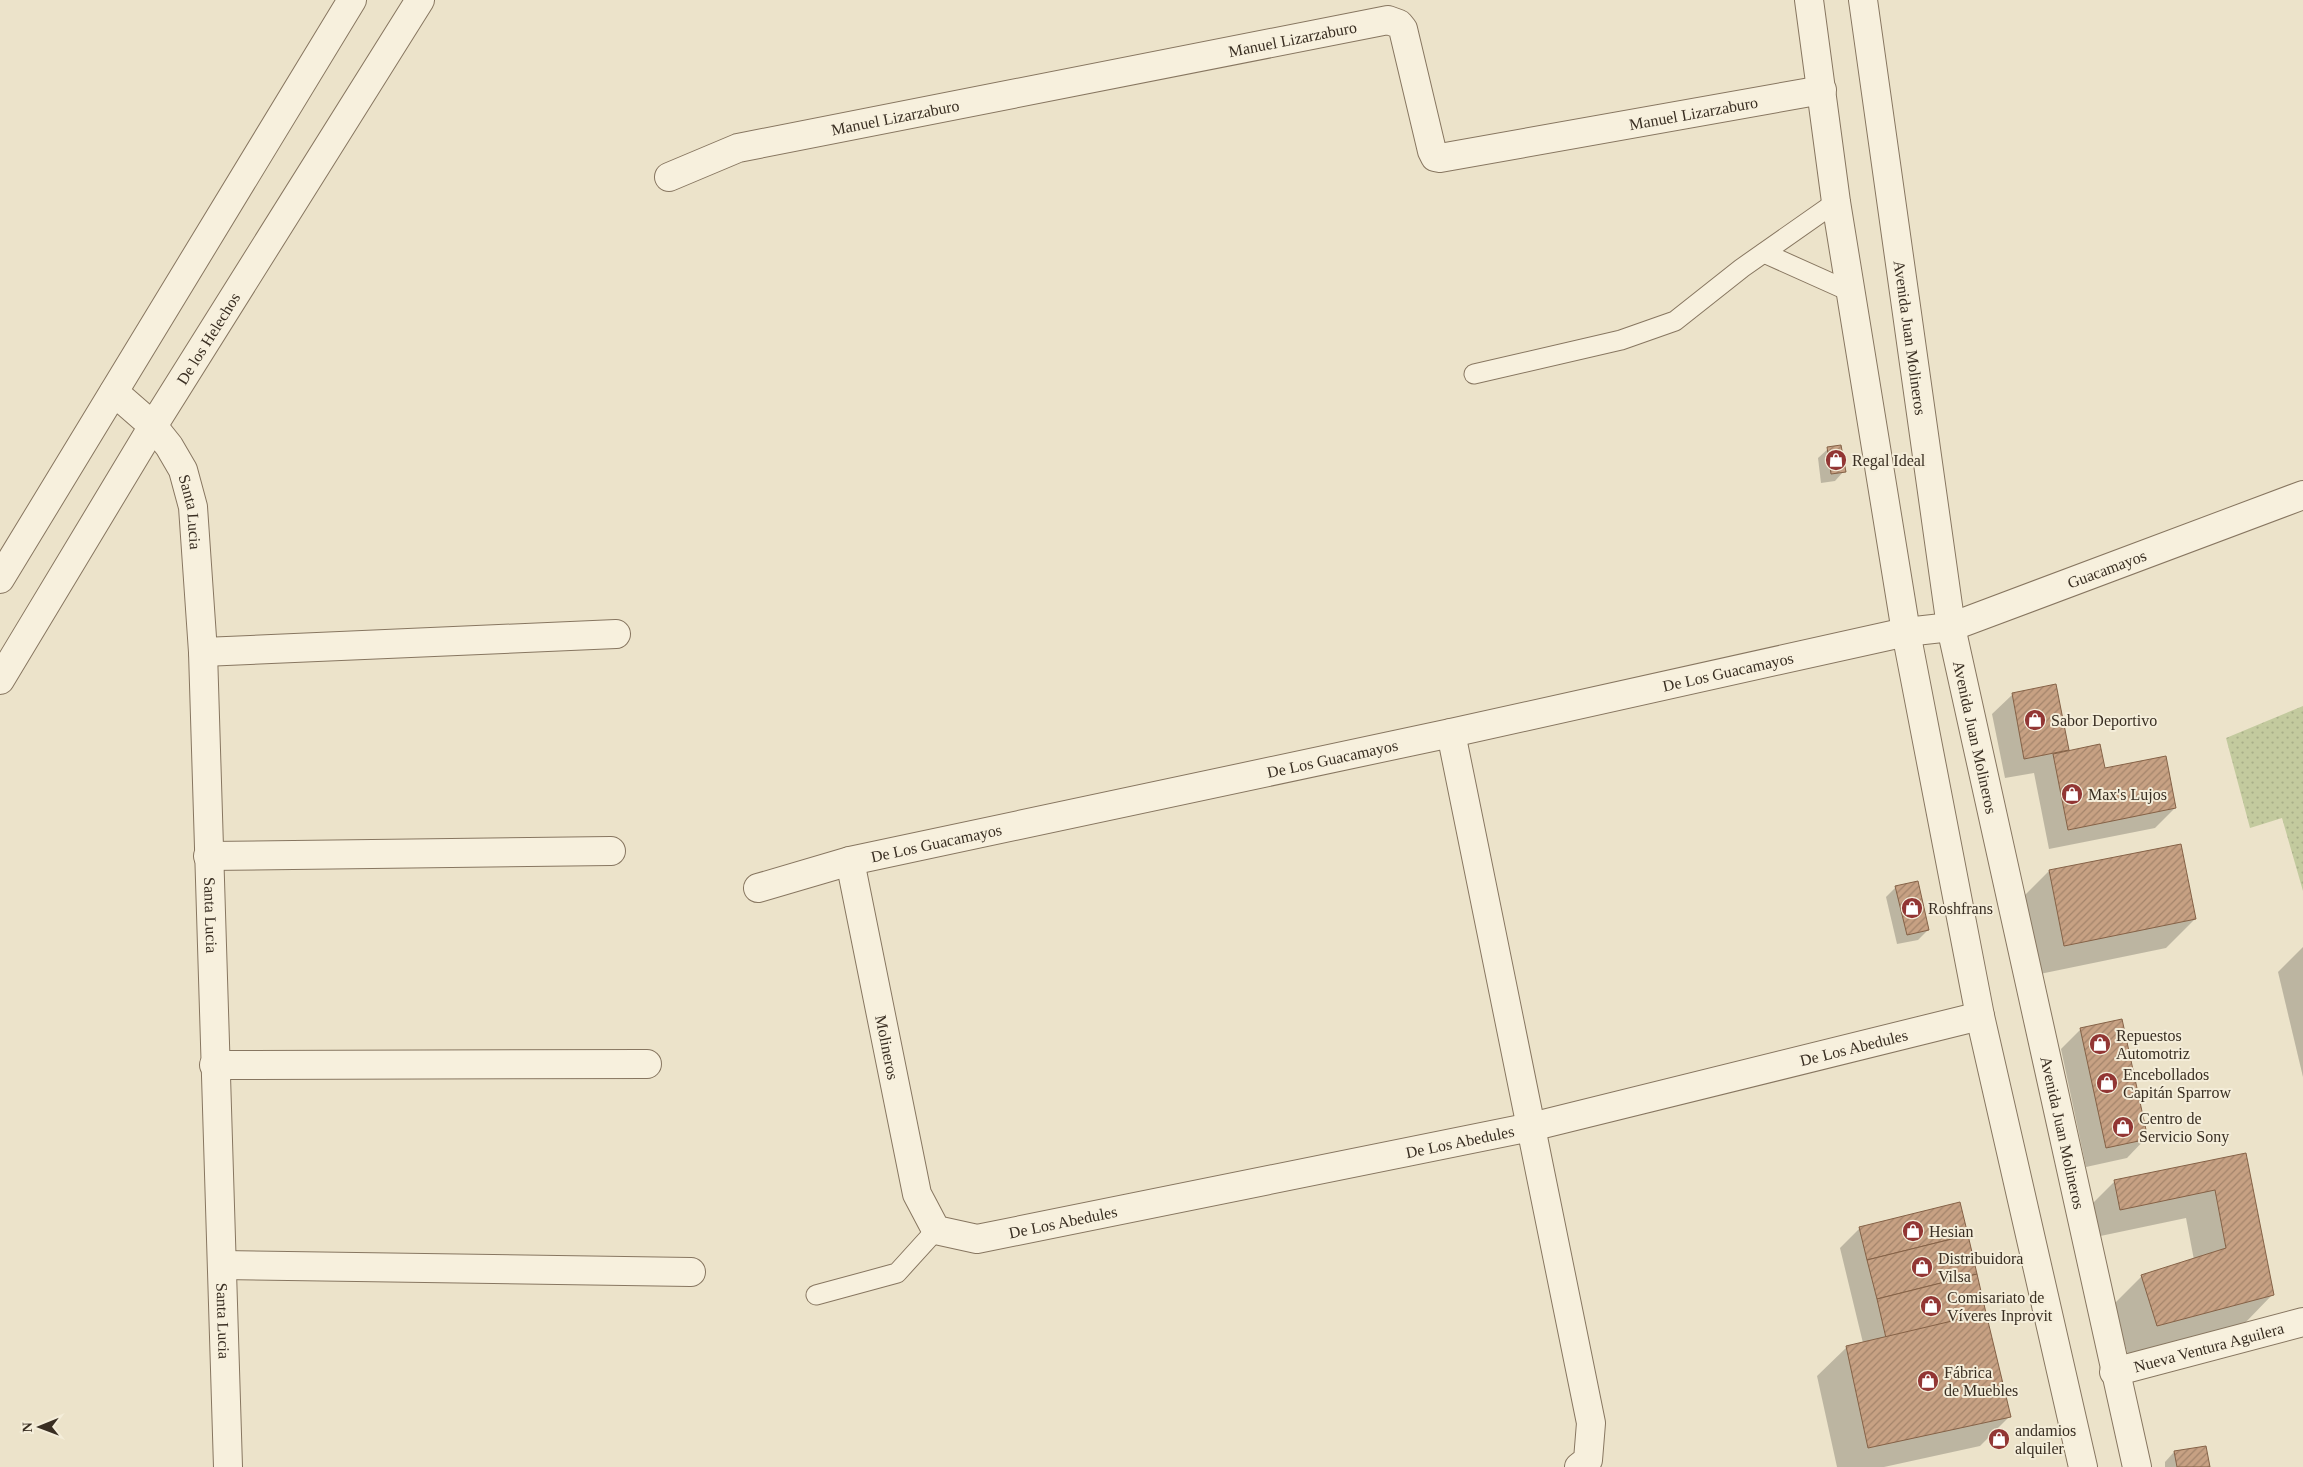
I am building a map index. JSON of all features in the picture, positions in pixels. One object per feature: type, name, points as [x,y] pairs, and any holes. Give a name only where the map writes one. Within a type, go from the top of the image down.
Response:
[{"type":"street","points":[[0,578],[352,0]]},
{"type":"street","name":"De los Helechos","points":[[0,680],[153,426],[420,0]]},
{"type":"street","points":[[1809,0],[1836,202],[1906,632],[1980,1016],[2083,1467]]},
{"type":"street","name":"Avenida Juan Molineros","points":[[1863,0],[1951,627],[2114,1372],[2137,1467]]},
{"type":"street","name":"Manuel Lizarzaburo","points":[[669,177],[738,148],[1388,20],[1399,24],[1403,29],[1432,151],[1435,156],[1440,158],[1822,90]]},
{"type":"street","name":"Santa Lucia","points":[[114,392],[153,426],[183,470],[193,508],[203,652],[214,1065],[228,1467]]},
{"type":"street","name":"Guacamayos","points":[[1906,632],[1951,627],[2303,495]]},
{"type":"street","name":"De Los Guacamayos","points":[[758,888],[850,861],[1451,733],[1906,632]]},
{"type":"street","points":[[203,652],[616,634]]},
{"type":"street","points":[[1451,733],[1591,1423],[1588,1460],[1579,1467]]},
{"type":"street","points":[[208,856],[611,851]]},
{"type":"street","name":"Molineros","points":[[850,861],[917,1194],[936,1230]]},
{"type":"street","name":"De Los Abedules","points":[[936,1230],[977,1238],[1531,1127],[1980,1016]]},
{"type":"street","points":[[214,1065],[647,1064]]},
{"type":"street","points":[[222,1265],[691,1272]]},
{"type":"street","name":"Nueva Ventura Aguilera","points":[[2114,1372],[2303,1322]]},
{"type":"lane","points":[[1474,374],[1621,340],[1675,321],[1742,268],[1836,202]]},
{"type":"lane","points":[[1764,254],[1851,292]]},
{"type":"lane","points":[[816,1296],[897,1274],[936,1230]]},
{"type":"green space","points":[[2303,706],[2303,891],[2282,818],[2250,828],[2226,738]]},
{"type":"building","name":"Regal Ideal","points":[[1841,445],[1846,472],[1831,474],[1827,447]]},
{"type":"building","points":[[2056,684],[2069,750],[2024,759],[2012,693]]},
{"type":"building","points":[[2100,744],[2105,768],[2166,756],[2176,808],[2068,830],[2053,754]]},
{"type":"building","points":[[2181,844],[2196,919],[2064,946],[2049,870]]},
{"type":"building","name":"Roshfrans","points":[[1918,881],[1929,930],[1907,935],[1895,886]]},
{"type":"building","points":[[2122,1019],[2148,1139],[2106,1148],[2080,1028]]},
{"type":"building","points":[[2246,1153],[2274,1295],[2157,1326],[2141,1275],[2226,1248],[2215,1190],[2120,1210],[2114,1180]]},
{"type":"building","name":"Hesian","points":[[1960,1202],[1968,1235],[1867,1260],[1859,1227]]},
{"type":"building","name":"Distribuidora Vilsa","points":[[1968,1235],[1977,1274],[1877,1299],[1867,1260]]},
{"type":"building","name":"Comisariato de Víveres Inprovit","points":[[1977,1274],[1986,1313],[1886,1338],[1877,1299]]},
{"type":"building","name":"Fábrica de Muebles","points":[[1986,1313],[2011,1417],[1868,1448],[1846,1346]]},
{"type":"building","points":[[2206,1446],[2210,1467],[2177,1467],[2174,1451]]},
{"type":"place","name":"Regal Ideal","points":[[1836,460]]},
{"type":"place","name":"Sabor Deportivo","points":[[2035,720]]},
{"type":"place","name":"Max's Lujos","points":[[2072,794]]},
{"type":"place","name":"Roshfrans","points":[[1912,908]]},
{"type":"place","name":"Repuestos Automotriz","points":[[2100,1044]]},
{"type":"place","name":"Encebollados Capitán Sparrow","points":[[2107,1083]]},
{"type":"place","name":"Centro de Servicio Sony","points":[[2123,1127]]},
{"type":"place","name":"Hesian","points":[[1913,1231]]},
{"type":"place","name":"Distribuidora Vilsa","points":[[1922,1267]]},
{"type":"place","name":"Comisariato de Víveres Inprovit","points":[[1931,1306]]},
{"type":"place","name":"Fábrica de Muebles","points":[[1928,1381]]},
{"type":"place","name":"andamios alquiler","points":[[1999,1439]]}]
